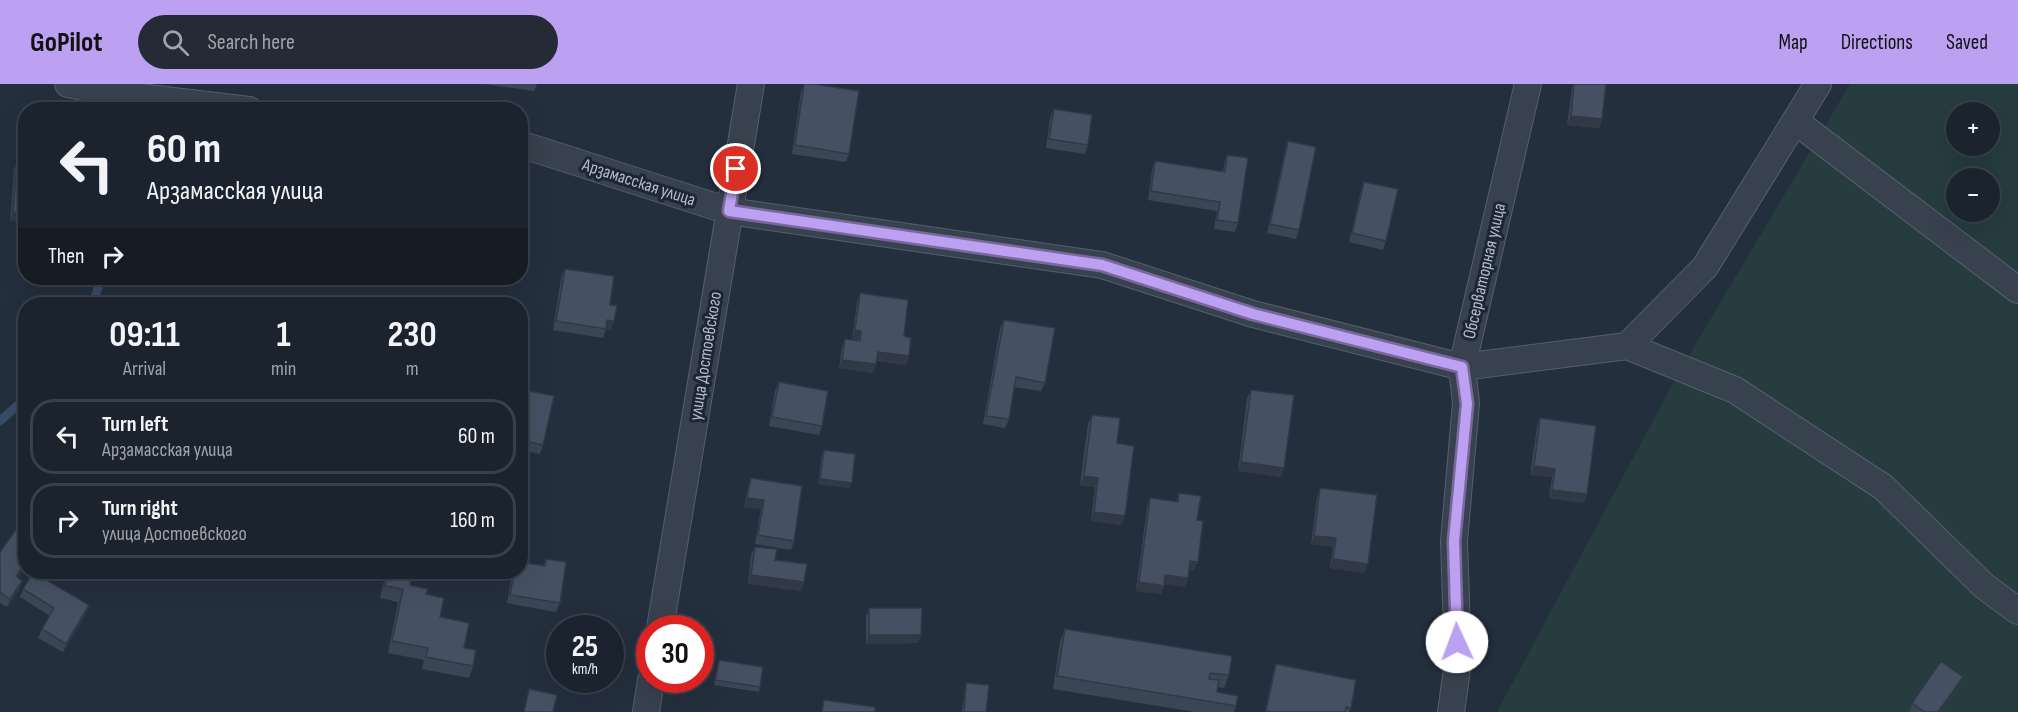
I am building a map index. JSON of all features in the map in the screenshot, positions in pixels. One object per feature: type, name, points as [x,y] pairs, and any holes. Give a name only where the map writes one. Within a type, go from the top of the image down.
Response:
[{"type":"street","points":[[68,84],[124,95],[182,102]]},
{"type":"street","name":"улица Достоевского","points":[[662,615],[751,84]]},
{"type":"street","name":"Обсерваторная улица","points":[[1451,712],[1458,662],[1454,541],[1467,404],[1462,367],[1528,84]]},
{"type":"street","points":[[1627,346],[1706,267],[1818,84]]},
{"type":"street","points":[[1795,121],[2018,290]]},
{"type":"street","name":"Арзамасская улица","points":[[528,147],[729,211],[1102,265],[1253,314],[1462,367]]},
{"type":"street","points":[[1462,367],[1627,346],[1735,390],[1883,487],[1984,586],[2018,611]]},
{"type":"street","points":[[646,712],[649,693]]},
{"type":"green space","points":[[1850,84],[2018,84],[2018,712],[1497,712],[1678,374]]},
{"type":"building","points":[[804,84],[859,91],[849,154],[795,145]]},
{"type":"building","points":[[1574,84],[1606,84],[1602,119],[1571,116]]},
{"type":"building","points":[[1054,109],[1092,115],[1088,145],[1049,139]]},
{"type":"building","points":[[1288,141],[1316,147],[1299,230],[1270,224]]},
{"type":"building","points":[[1227,155],[1248,158],[1238,223],[1217,220],[1220,202],[1151,191],[1155,161],[1225,172]]},
{"type":"building","points":[[17,162],[18,162],[18,212],[13,212]]},
{"type":"building","points":[[1364,182],[1398,189],[1386,241],[1352,233]]},
{"type":"building","points":[[565,269],[614,276],[610,305],[617,306],[614,321],[607,320],[606,329],[556,321]]},
{"type":"building","points":[[860,293],[908,300],[904,336],[911,338],[909,356],[878,352],[876,364],[842,360],[845,339],[860,341],[861,331],[855,330]]},
{"type":"building","points":[[1004,320],[1055,328],[1045,383],[1016,377],[1009,419],[986,416]]},
{"type":"building","points":[[779,382],[828,391],[822,426],[772,417]]},
{"type":"building","points":[[1251,390],[1294,395],[1284,468],[1241,462]]},
{"type":"building","points":[[528,391],[554,396],[543,445],[528,442]]},
{"type":"building","points":[[1092,415],[1120,418],[1117,443],[1134,446],[1125,516],[1094,512],[1098,478],[1084,476]]},
{"type":"building","points":[[1540,418],[1596,426],[1587,494],[1552,490],[1555,469],[1534,466]]},
{"type":"building","points":[[824,450],[855,454],[852,483],[820,479]]},
{"type":"building","points":[[751,478],[802,486],[794,541],[758,535],[764,500],[747,498]]},
{"type":"building","points":[[1320,488],[1377,495],[1368,564],[1333,559],[1336,538],[1314,536]]},
{"type":"building","points":[[1179,493],[1201,496],[1197,520],[1203,521],[1198,562],[1190,561],[1188,578],[1165,575],[1164,586],[1139,582],[1150,498],[1178,502]]},
{"type":"building","points":[[18,526],[18,573],[16,576],[22,581],[10,599],[0,592],[0,552]]},
{"type":"building","points":[[755,547],[777,549],[775,560],[807,564],[804,582],[751,575]]},
{"type":"building","points":[[546,559],[566,562],[560,603],[510,595],[513,579],[528,579],[528,563],[545,566]]},
{"type":"building","points":[[29,579],[45,579],[89,605],[66,644],[42,629],[54,608],[23,589]]},
{"type":"building","points":[[386,579],[411,579],[410,585],[428,589],[426,594],[444,598],[440,617],[469,623],[464,648],[476,650],[473,666],[426,657],[428,648],[392,641],[403,589],[385,586]]},
{"type":"building","points":[[869,608],[922,608],[921,635],[869,635]]},
{"type":"building","points":[[1065,629],[1232,656],[1229,675],[1210,673],[1209,679],[1219,680],[1217,692],[1238,696],[1236,706],[1057,676]]},
{"type":"building","points":[[719,660],[763,667],[760,687],[715,680]]},
{"type":"building","points":[[1941,661],[1963,677],[1938,712],[1925,712],[1912,703]]},
{"type":"building","points":[[1276,664],[1356,680],[1351,708],[1346,707],[1345,712],[1266,711]]},
{"type":"building","points":[[966,683],[989,685],[986,712],[964,712]]},
{"type":"building","points":[[529,689],[557,695],[553,712],[524,712]]},
{"type":"building","points":[[824,700],[875,707],[875,712],[822,712]]},
{"type":"waterway","points":[[95,297],[99,285]]},
{"type":"waterway","points":[[0,421],[18,405]]},
{"type":"route","points":[[736,169],[729,211],[1102,265],[1253,314],[1462,367],[1467,404],[1454,541],[1457,642]]}]
